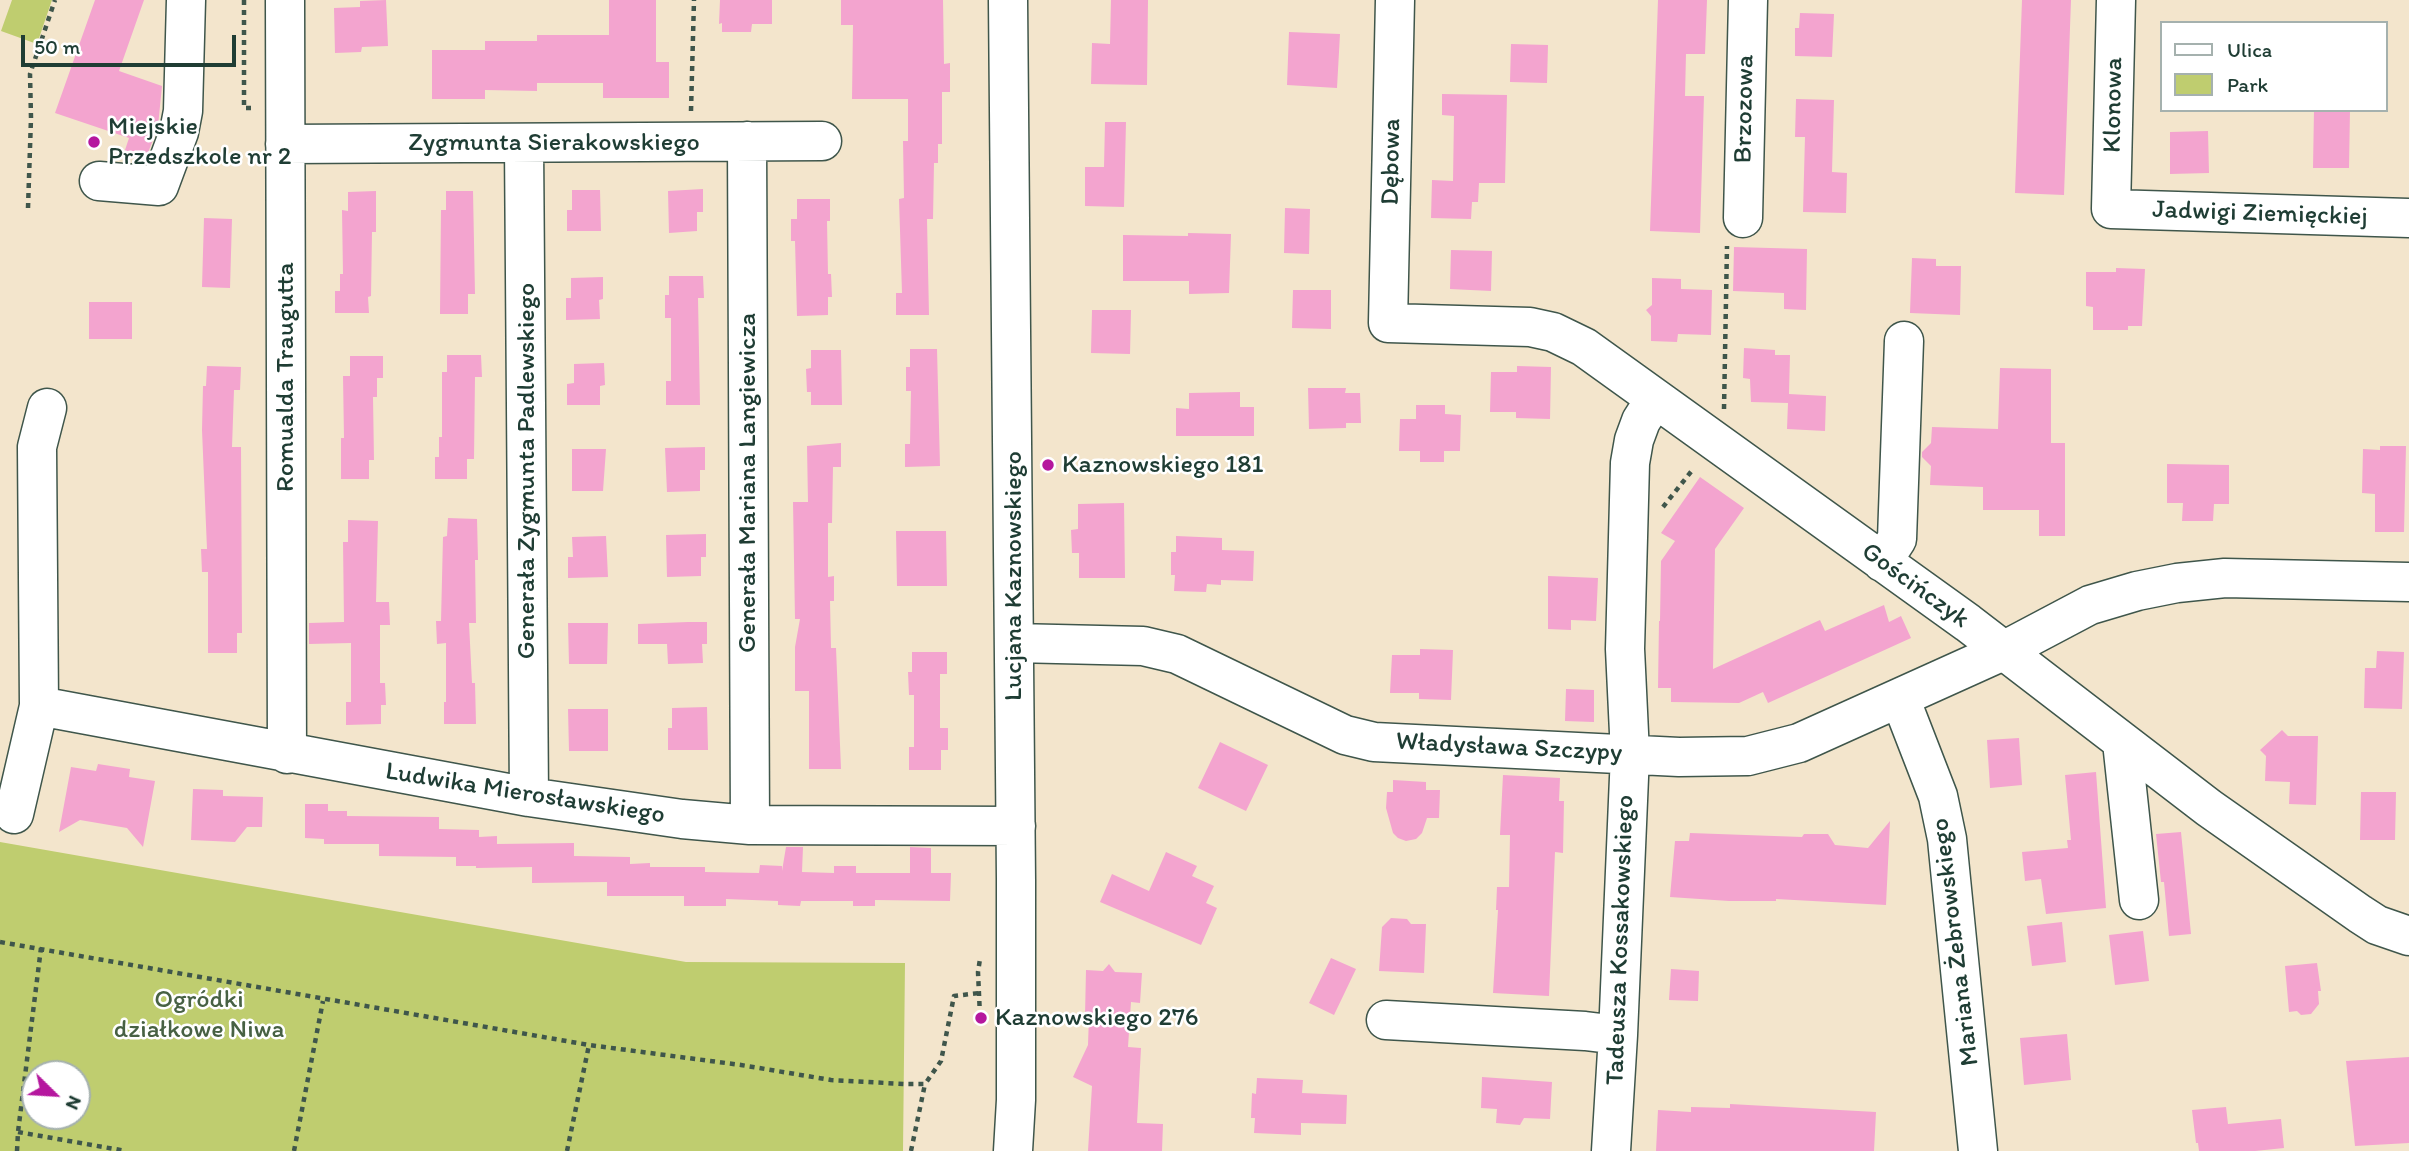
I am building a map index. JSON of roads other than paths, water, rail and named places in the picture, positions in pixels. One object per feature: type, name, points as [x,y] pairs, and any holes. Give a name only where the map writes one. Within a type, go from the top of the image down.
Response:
[{"type":"street","points":[[99,181],[159,186],[179,132],[183,111],[186,0]]},
{"type":"street","name":"Romualda Traugutta","points":[[285,0],[287,754]]},
{"type":"street","name":"Lucjana Kaznowskiego","points":[[1008,0],[1016,826],[1016,1100],[1013,1151]]},
{"type":"street","name":"Dębowa","points":[[1388,323],[1395,0]]},
{"type":"street","name":"Brzozowa","points":[[1743,218],[1748,0]]},
{"type":"street","name":"Klonowa","points":[[2111,209],[2116,0]]},
{"type":"street","name":"Generała Mariana Langiewicza","points":[[747,141],[750,825]]},
{"type":"street","name":"Zygmunta Sierakowskiego","points":[[285,144],[822,141]]},
{"type":"street","name":"Generała Zygmunta Padlewskiego","points":[[524,144],[529,797]]},
{"type":"street","name":"Jadwigi Ziemięckiej","points":[[2111,209],[2409,218]]},
{"type":"street","name":"Gościńczyk","points":[[1388,323],[1518,327],[1553,332],[1569,338],[1882,562],[2209,808],[2377,925],[2409,936]]},
{"type":"street","points":[[1882,562],[1897,539],[1904,341]]},
{"type":"street","name":"Tadeusza Kossakowskiego","points":[[1611,1151],[1630,754],[1625,649],[1630,463],[1641,421],[1655,399]]},
{"type":"street","points":[[14,814],[39,706],[37,447],[47,408]]},
{"type":"street","name":"Władysława Szczypy","points":[[1014,643],[1143,646],[1177,654],[1345,735],[1374,742],[1679,757],[1748,756],[1799,743],[2003,651],[2090,605],[2137,591],[2225,578],[2409,582]]},
{"type":"street","name":"Mariana Żebrowskiego","points":[[1900,698],[1938,796],[1947,839],[1978,1151]]},
{"type":"street","name":"Ludwika Mierosławskiego","points":[[39,706],[529,797],[682,819],[750,825],[1016,826]]},
{"type":"street","points":[[2122,742],[2139,900]]},
{"type":"street","points":[[1386,1020],[1618,1035]]},
{"type":"place","name":"Miejskie Przedszkole nr 2","points":[[94,142]]},
{"type":"place","name":"Kaznowskiego 181","points":[[1048,465]]},
{"type":"place","name":"Kaznowskiego 276","points":[[981,1018]]},
{"type":"park label","name":"Ogródki działkowe Niwa","points":[[199,1015]]}]
